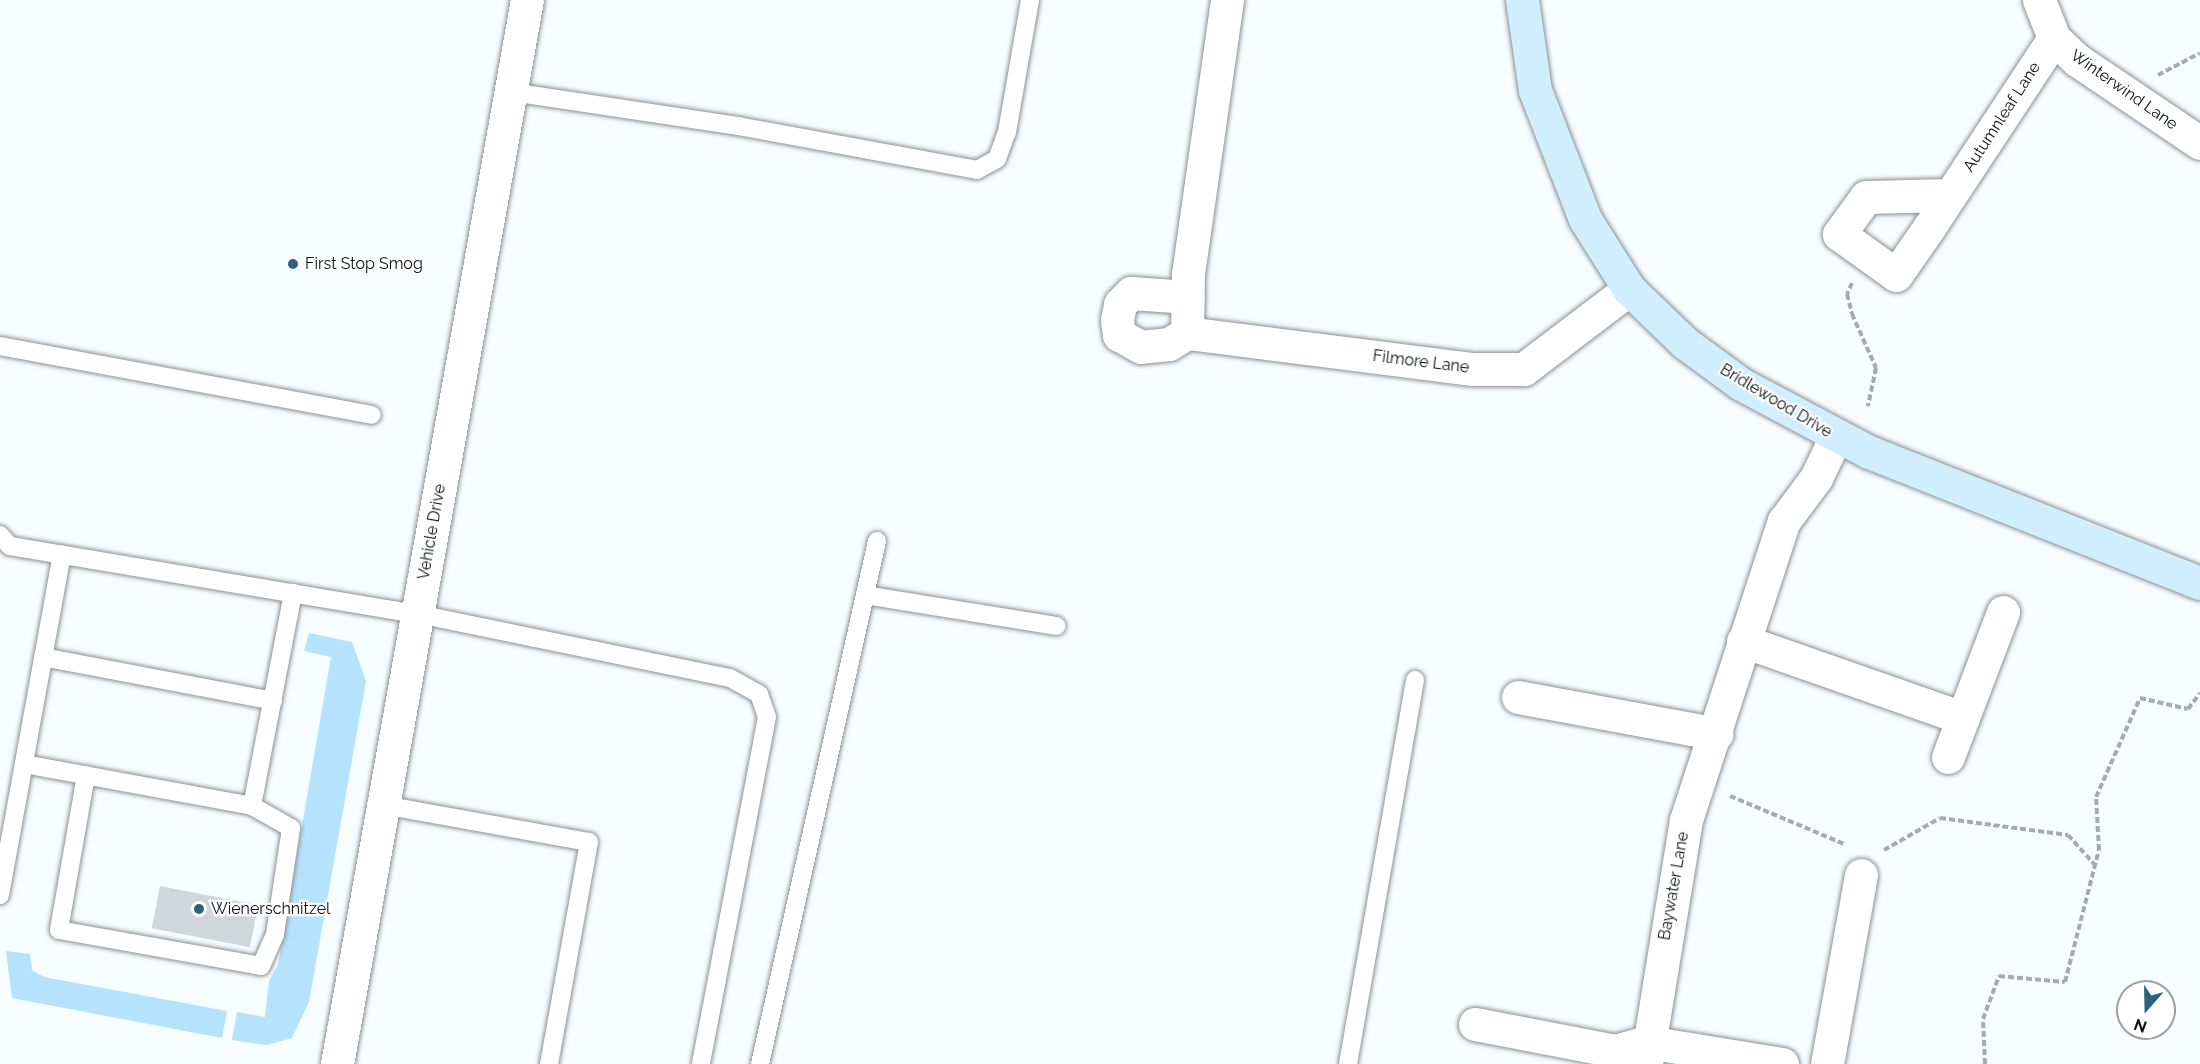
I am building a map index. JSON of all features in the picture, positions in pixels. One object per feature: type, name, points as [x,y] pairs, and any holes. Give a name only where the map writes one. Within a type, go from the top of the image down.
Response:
[{"type":"street","name":"Vehicle Drive","points":[[337,1064],[527,0]]},
{"type":"street","points":[[1188,297],[1131,293],[1120,304],[1117,320],[1119,335],[1141,347],[1169,344],[1187,333],[1188,297],[1227,0]]},
{"type":"street","name":"Bridlewood Drive","points":[[1522,0],[1535,90],[1558,158],[1585,219],[1629,289],[1685,343],[1742,384],[1836,436],[2200,583]]},
{"type":"street","name":"Winterwind Lane","points":[[2039,0],[2054,38],[2133,98],[2200,143]]},
{"type":"street","name":"Autumnleaf Lane","points":[[1950,195],[1866,197],[1839,234],[1896,275],[1950,195],[2054,38]]},
{"type":"street","name":"Filmore Lane","points":[[1187,333],[1473,369],[1524,369],[1629,289]]},
{"type":"street","name":"Baywater Lane","points":[[1646,1053],[1686,820],[1717,734],[1743,641],[1784,521],[1816,478],[1836,436]]},
{"type":"street","points":[[1948,757],[2003,612]]},
{"type":"street","points":[[1743,641],[1963,718]]},
{"type":"street","points":[[1518,698],[1717,734]]},
{"type":"street","points":[[1827,1064],[1861,857]]},
{"type":"street","points":[[1475,1024],[1615,1051],[1782,1064]]},
{"type":"lane","points":[[511,92],[977,170],[997,159],[1007,132],[1030,0]]},
{"type":"lane","points":[[0,346],[372,415]]},
{"type":"lane","points":[[0,535],[10,546],[417,614],[730,678],[759,694],[767,717],[701,1064]]},
{"type":"lane","points":[[760,1064],[877,541]]},
{"type":"lane","points":[[0,895],[62,555]]},
{"type":"lane","points":[[252,806],[293,593]]},
{"type":"lane","points":[[865,595],[1057,626]]},
{"type":"lane","points":[[44,657],[273,700]]},
{"type":"lane","points":[[1347,1064],[1415,680]]},
{"type":"lane","points":[[24,765],[86,776],[252,806],[291,828],[275,934],[261,966],[59,930],[86,776]]},
{"type":"lane","points":[[383,805],[589,842],[549,1064]]},
{"type":"path","points":[[2133,98],[2154,77],[2200,53]]},
{"type":"path","points":[[1868,406],[1876,368],[1847,294],[1869,255]]},
{"type":"path","points":[[1985,1064],[1983,1019],[1998,976],[2065,982],[2096,865],[2096,797],[2140,698],[2188,709],[2200,693]]},
{"type":"path","points":[[1699,783],[1861,857],[1882,852],[1940,818],[2068,835],[2096,865]]},
{"type":"shaded area","points":[[309,633],[352,642],[366,681],[309,1002],[292,1038],[267,1045],[232,1040],[237,1012],[265,1017],[269,981],[278,965],[331,657],[304,651]]},
{"type":"shaded area","points":[[6,951],[30,954],[32,970],[44,977],[227,1011],[222,1038],[12,998]]},
{"type":"building","points":[[160,886],[258,905],[250,947],[152,928]]},
{"type":"place","name":"First Stop Smog","points":[[293,264]]},
{"type":"place","name":"Wienerschnitzel","points":[[199,909]]}]
